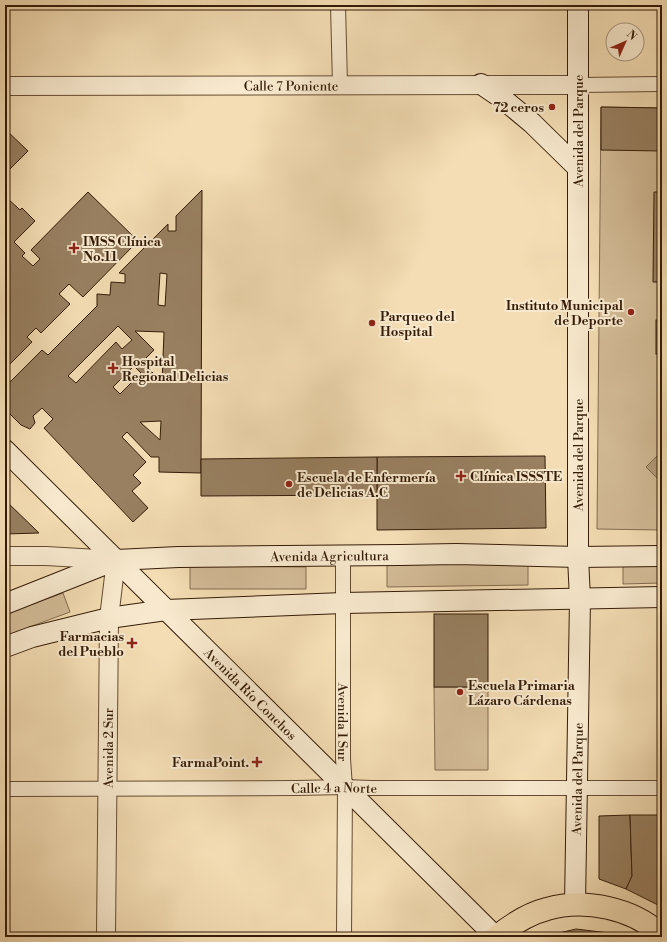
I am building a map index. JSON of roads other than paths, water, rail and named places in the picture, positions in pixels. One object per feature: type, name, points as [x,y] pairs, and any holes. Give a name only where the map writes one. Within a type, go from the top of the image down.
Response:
[{"type":"main road","name":"Avenida del Parque","points":[[575,904],[580,599],[578,557],[578,5]]},
{"type":"main road","points":[[481,84],[503,99],[532,123],[578,168]]},
{"type":"main road","name":"Avenida Río Conchos","points":[[5,450],[496,937]]},
{"type":"main road","name":"Avenida Agricultura","points":[[5,604],[116,560],[178,557],[456,554],[578,557],[662,556]]},
{"type":"main road","points":[[5,647],[32,637],[109,618],[166,610],[343,603],[662,597]]},
{"type":"main road","points":[[496,937],[519,920],[546,909],[575,904],[606,907],[635,917],[662,934]]},
{"type":"street","points":[[338,5],[340,85]]},
{"type":"street","points":[[578,85],[662,84]]},
{"type":"street","name":"Calle 7 Poniente","points":[[5,86],[578,85]]},
{"type":"street","name":"Avenida 1 Sur","points":[[342,555],[343,759],[345,787],[344,937]]},
{"type":"street","points":[[5,556],[46,556],[116,560]]},
{"type":"street","name":"Avenida 2 Sur","points":[[106,937],[109,618],[116,560]]},
{"type":"street","name":"Calle 4 a Norte","points":[[5,789],[345,787],[662,788]]},
{"type":"place","name":"72 ceros","points":[[552,107]]},
{"type":"place","name":"IMSS Clínica No.11","points":[[74,248]]},
{"type":"place","name":"Instituto Municipal de Deporte","points":[[631,312]]},
{"type":"place","name":"Parqueo del Hospital","points":[[372,323]]},
{"type":"place","name":"Hospital Regional Delicias","points":[[113,368]]},
{"type":"place","name":"Clínica ISSSTE","points":[[461,476]]},
{"type":"place","name":"Escuela de Enfermería de Delicias A.C","points":[[289,484]]},
{"type":"place","name":"Farmacias del Pueblo","points":[[132,643]]},
{"type":"place","name":"Escuela Primaria Lázaro Cárdenas","points":[[460,692]]},
{"type":"place","name":"FarmaPoint.","points":[[257,762]]}]
